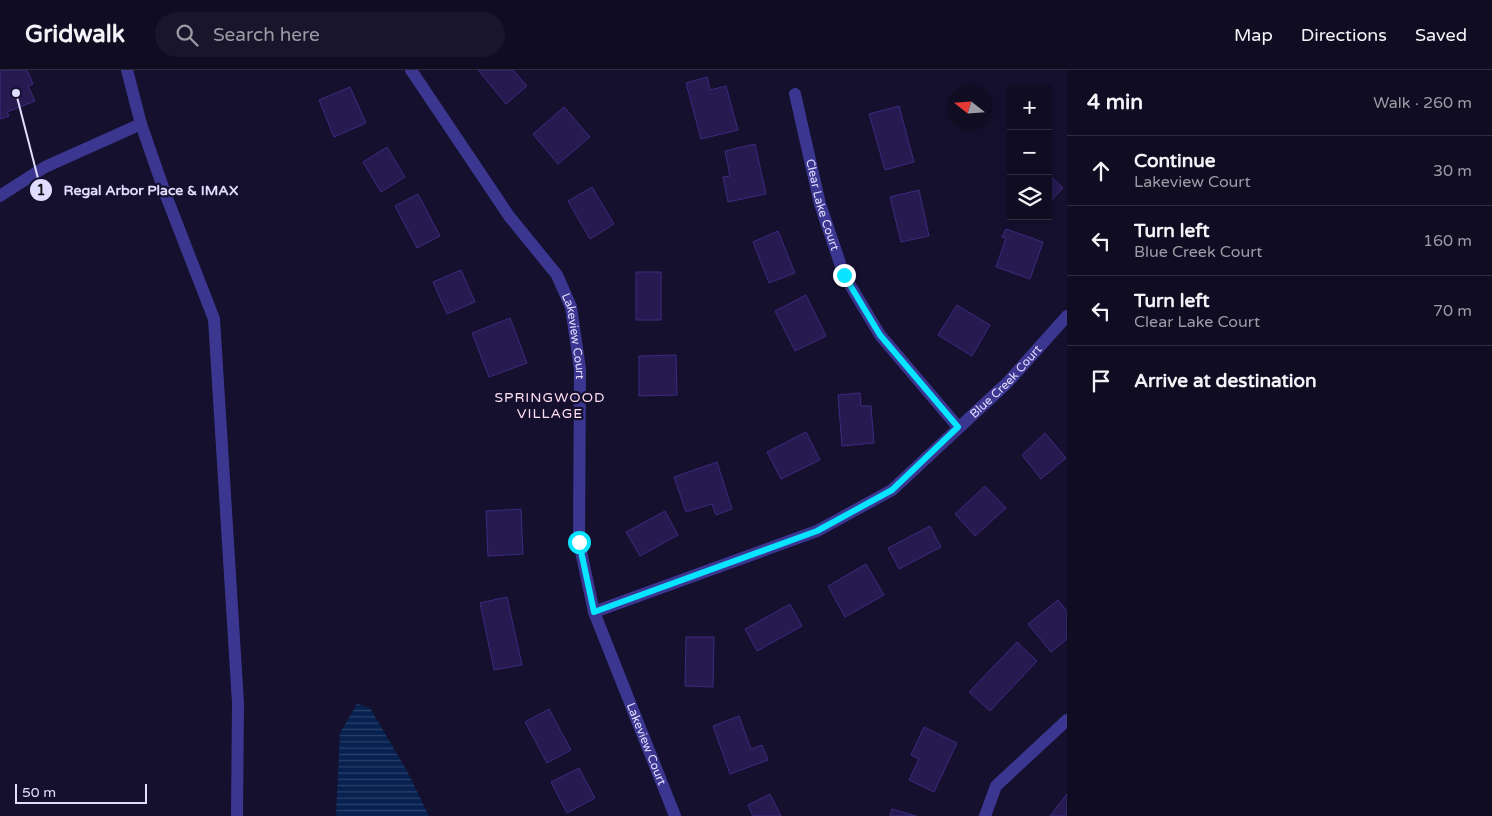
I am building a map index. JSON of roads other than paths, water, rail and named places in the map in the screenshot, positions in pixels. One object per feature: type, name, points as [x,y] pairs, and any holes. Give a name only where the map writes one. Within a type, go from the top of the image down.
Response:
[{"type":"street","points":[[127,70],[141,124],[165,193],[214,319],[238,703],[237,816]]},
{"type":"street","name":"Lakeview Court","points":[[411,70],[509,216],[557,275],[570,307],[580,369],[579,542],[594,612],[674,816]]},
{"type":"street","name":"Clear Lake Court","points":[[795,94],[820,204],[844,275],[880,335],[958,427]]},
{"type":"street","points":[[0,196],[45,167],[141,124]]},
{"type":"street","name":"Blue Creek Court","points":[[594,612],[817,531],[892,490],[1007,383],[1067,316]]},
{"type":"street","points":[[985,816],[996,786],[1067,720]]},
{"type":"water","points":[[357,704],[370,708],[407,771],[429,816],[336,816],[340,733]]},
{"type":"place","name":"Regal Arbor Place & IMAX","points":[[16,93]]},
{"type":"district","name":"SPRINGWOOD VILLAGE","points":[[550,406]]}]
